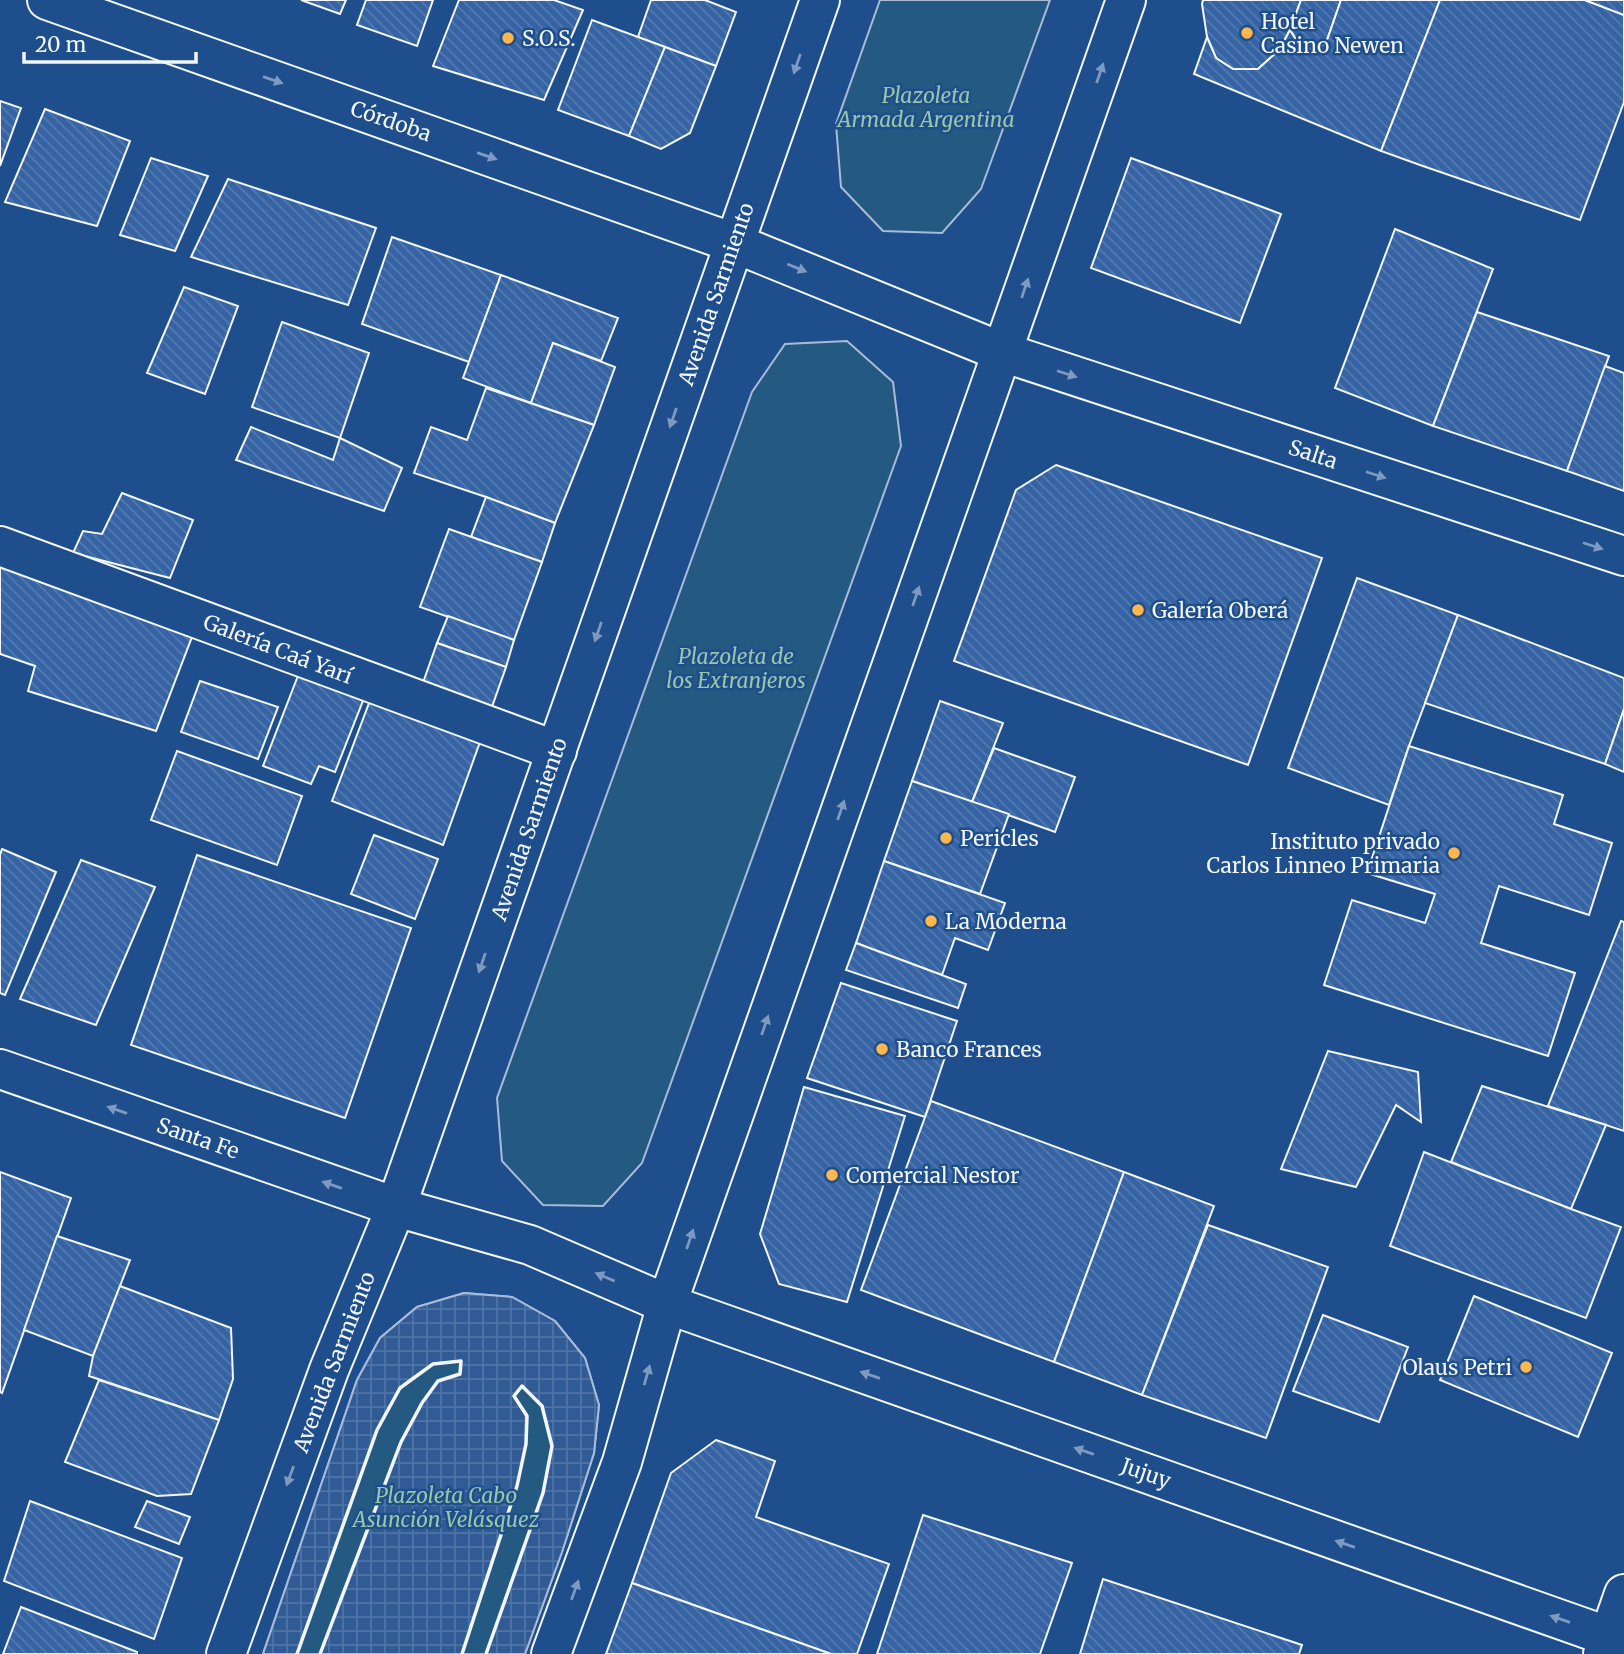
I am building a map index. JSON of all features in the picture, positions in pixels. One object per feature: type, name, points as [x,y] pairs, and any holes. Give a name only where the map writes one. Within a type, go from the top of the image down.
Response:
[{"type":"street","name":"Córdoba","points":[[47,0],[734,243],[1002,352]]},
{"type":"street","name":"Avenida Sarmiento","points":[[226,1654],[328,1370],[396,1207],[820,0]]},
{"type":"street","points":[[551,1654],[622,1462],[667,1304],[1126,0]]},
{"type":"street","name":"Salta","points":[[1002,352],[1624,556]]},
{"type":"street","name":"Galería Caá Yarí","points":[[0,546],[557,751]]},
{"type":"street","name":"Santa Fe","points":[[0,1069],[396,1207],[530,1245],[667,1304]]},
{"type":"street","name":"Jujuy","points":[[667,1304],[1612,1644]]},
{"type":"street","points":[[1612,1644],[1624,1594]]},
{"type":"green space","name":"Plazoleta Armada Argentina","points":[[880,0],[1050,0],[981,189],[942,233],[883,231],[841,187],[836,124]]},
{"type":"green space","name":"Plazoleta de los Extranjeros","points":[[847,341],[893,382],[901,446],[642,1163],[603,1206],[543,1205],[502,1161],[497,1098],[752,392],[785,344]]},
{"type":"green space","name":"Plazoleta Cabo Asunción Velásquez","points":[[464,1293],[512,1297],[555,1321],[585,1358],[599,1405],[594,1453],[525,1654],[263,1654],[357,1380],[380,1338],[417,1307]]},
{"type":"shaded area","name":"Plazoleta Cabo Asunción Velásquez","points":[[464,1293],[512,1297],[555,1321],[585,1358],[599,1405],[594,1453],[525,1654],[486,1654],[543,1493],[552,1446],[542,1406],[522,1386],[514,1396],[527,1416],[526,1444],[517,1486],[462,1654],[320,1654],[401,1442],[422,1403],[438,1381],[460,1374],[461,1361],[433,1364],[400,1388],[377,1430],[297,1654],[263,1654],[357,1380],[380,1338],[417,1307]]},
{"type":"building","points":[[301,0],[346,0],[340,14]]},
{"type":"building","points":[[366,0],[433,0],[417,46],[357,25]]},
{"type":"building","name":"S.O.S.","points":[[459,0],[554,0],[583,10],[544,100],[433,66]]},
{"type":"building","points":[[651,0],[705,0],[736,12],[716,66],[638,37]]},
{"type":"building","name":"Hotel Casino Newen","points":[[1203,0],[1301,0],[1279,50],[1258,69],[1233,69],[1216,58],[1207,37]]},
{"type":"building","points":[[1301,0],[1341,0],[1326,43],[1315,50],[1300,46],[1290,30]]},
{"type":"building","points":[[1341,0],[1440,0],[1381,151],[1194,74],[1207,37],[1216,58],[1233,69],[1258,69],[1279,50],[1290,30],[1300,46],[1315,50],[1326,43]]},
{"type":"building","points":[[1440,0],[1585,0],[1624,15],[1624,102],[1580,220],[1381,151]]},
{"type":"building","points":[[1585,0],[1624,0],[1624,15]]},
{"type":"building","points":[[592,20],[665,47],[629,136],[558,110]]},
{"type":"building","points":[[665,47],[716,66],[690,133],[661,149],[629,136]]},
{"type":"building","points":[[0,101],[21,108],[0,166]]},
{"type":"building","points":[[45,109],[130,141],[97,226],[5,202]]},
{"type":"building","points":[[151,158],[208,176],[175,251],[120,235]]},
{"type":"building","points":[[1131,158],[1281,214],[1240,323],[1091,268]]},
{"type":"building","points":[[228,179],[376,228],[348,305],[191,257]]},
{"type":"building","points":[[1395,229],[1493,269],[1433,426],[1335,388]]},
{"type":"building","points":[[392,237],[501,275],[469,362],[362,324]]},
{"type":"building","points":[[501,275],[618,318],[601,361],[553,343],[531,403],[463,378]]},
{"type":"building","points":[[184,287],[238,306],[205,394],[147,373]]},
{"type":"building","points":[[1477,312],[1609,356],[1567,471],[1433,426]]},
{"type":"building","points":[[282,322],[369,353],[340,438],[252,407]]},
{"type":"building","points":[[553,343],[615,367],[594,425],[531,403]]},
{"type":"building","points":[[1605,366],[1624,373],[1624,491],[1567,471]]},
{"type":"building","points":[[486,388],[594,425],[555,523],[414,473],[431,427],[467,440]]},
{"type":"building","points":[[251,427],[333,460],[340,438],[402,468],[384,511],[236,460]]},
{"type":"building","name":"Galería Oberá","points":[[1056,465],[1322,558],[1248,765],[954,661],[1016,490]]},
{"type":"building","points":[[122,493],[193,520],[170,578],[73,553],[83,531],[102,534]]},
{"type":"building","points":[[486,497],[555,523],[542,562],[471,537]]},
{"type":"building","points":[[449,529],[542,562],[514,640],[420,607]]},
{"type":"building","points":[[0,563],[195,629],[156,731],[28,691],[35,666],[0,654]]},
{"type":"building","points":[[1357,578],[1458,615],[1389,805],[1288,768]]},
{"type":"building","points":[[1458,615],[1624,678],[1624,709],[1605,764],[1425,703]]},
{"type":"building","points":[[448,616],[514,640],[506,667],[437,643]]},
{"type":"building","points":[[437,643],[506,667],[487,721],[418,697]]},
{"type":"building","points":[[301,668],[366,693],[335,772],[319,766],[311,784],[263,766]]},
{"type":"building","points":[[200,681],[278,707],[258,759],[181,732]]},
{"type":"building","points":[[374,690],[485,728],[443,845],[332,801]]},
{"type":"building","points":[[940,701],[1003,723],[972,802],[912,781]]},
{"type":"building","points":[[1624,709],[1624,772],[1605,764]]},
{"type":"building","points":[[1409,746],[1563,795],[1554,824],[1612,843],[1589,915],[1499,886],[1481,943],[1575,973],[1548,1056],[1324,985],[1352,900],[1425,923],[1435,894],[1367,873]]},
{"type":"building","points":[[994,748],[1075,777],[1055,832],[972,802]]},
{"type":"building","points":[[177,751],[302,796],[277,865],[151,820]]},
{"type":"building","name":"Pericles","points":[[912,781],[1009,814],[980,894],[884,861]]},
{"type":"building","points":[[374,835],[438,859],[415,919],[351,894]]},
{"type":"building","points":[[2,849],[56,872],[5,995],[0,993]]},
{"type":"building","points":[[197,855],[411,928],[345,1118],[131,1045]]},
{"type":"building","points":[[81,860],[155,887],[96,1025],[20,999]]},
{"type":"building","name":"La Moderna","points":[[884,861],[1005,903],[988,950],[955,938],[942,975],[856,943]]},
{"type":"building","points":[[1621,921],[1624,922],[1624,1131],[1548,1106]]},
{"type":"building","points":[[856,943],[966,984],[958,1008],[846,970]]},
{"type":"building","name":"Banco Frances","points":[[841,983],[957,1021],[925,1117],[807,1078]]},
{"type":"building","points":[[1328,1051],[1418,1072],[1421,1122],[1396,1105],[1356,1187],[1281,1169]]},
{"type":"building","points":[[1482,1086],[1606,1125],[1571,1209],[1451,1162]]},
{"type":"building","name":"Comercial Nestor","points":[[804,1087],[905,1116],[847,1302],[779,1284],[760,1234]]},
{"type":"building","points":[[931,1101],[1124,1172],[1054,1362],[861,1290]]},
{"type":"building","points":[[1424,1152],[1621,1227],[1586,1318],[1390,1246]]},
{"type":"building","points":[[0,1172],[71,1198],[2,1393],[0,1392]]},
{"type":"building","points":[[1124,1172],[1214,1206],[1142,1395],[1054,1362]]},
{"type":"building","points":[[1208,1225],[1328,1267],[1266,1438],[1142,1395]]},
{"type":"building","points":[[57,1236],[130,1260],[93,1356],[24,1330]]},
{"type":"building","points":[[120,1286],[231,1328],[233,1379],[219,1420],[89,1376],[93,1356]]},
{"type":"building","name":"Olaus Petri","points":[[1474,1296],[1612,1353],[1578,1437],[1440,1380]]},
{"type":"building","points":[[1323,1315],[1408,1347],[1379,1422],[1293,1391]]},
{"type":"building","points":[[99,1380],[219,1420],[191,1494],[157,1496],[65,1462]]},
{"type":"building","points":[[716,1440],[775,1461],[756,1517],[889,1564],[857,1654],[831,1654],[632,1583],[671,1473]]},
{"type":"building","points":[[30,1501],[182,1558],[154,1639],[4,1581]]},
{"type":"building","points":[[147,1501],[190,1517],[179,1544],[135,1527]]},
{"type":"building","points":[[923,1515],[1072,1563],[1040,1654],[877,1654]]},
{"type":"building","points":[[1103,1579],[1302,1645],[1299,1654],[1080,1654]]},
{"type":"building","points":[[632,1583],[831,1654],[606,1654]]},
{"type":"building","points":[[21,1607],[137,1652],[137,1654],[3,1654]]},
{"type":"wall","points":[[297,1654],[377,1430],[400,1388],[433,1364],[461,1361],[460,1374],[438,1381],[422,1403],[401,1442],[320,1654]]},
{"type":"wall","points":[[462,1654],[517,1486],[526,1444],[527,1416],[514,1396],[522,1386],[542,1406],[552,1446],[543,1493],[486,1654]]},
{"type":"place","name":"Hotel Casino Newen","points":[[1247,33]]},
{"type":"place","name":"S.O.S.","points":[[508,38]]},
{"type":"place","name":"Galería Oberá","points":[[1138,610]]},
{"type":"place","name":"Pericles","points":[[946,838]]},
{"type":"place","name":"Instituto privado Carlos Linneo Primaria","points":[[1454,853]]},
{"type":"place","name":"La Moderna","points":[[931,921]]},
{"type":"place","name":"Banco Frances","points":[[882,1049]]},
{"type":"place","name":"Comercial Nestor","points":[[832,1175]]},
{"type":"place","name":"Olaus Petri","points":[[1526,1367]]}]
